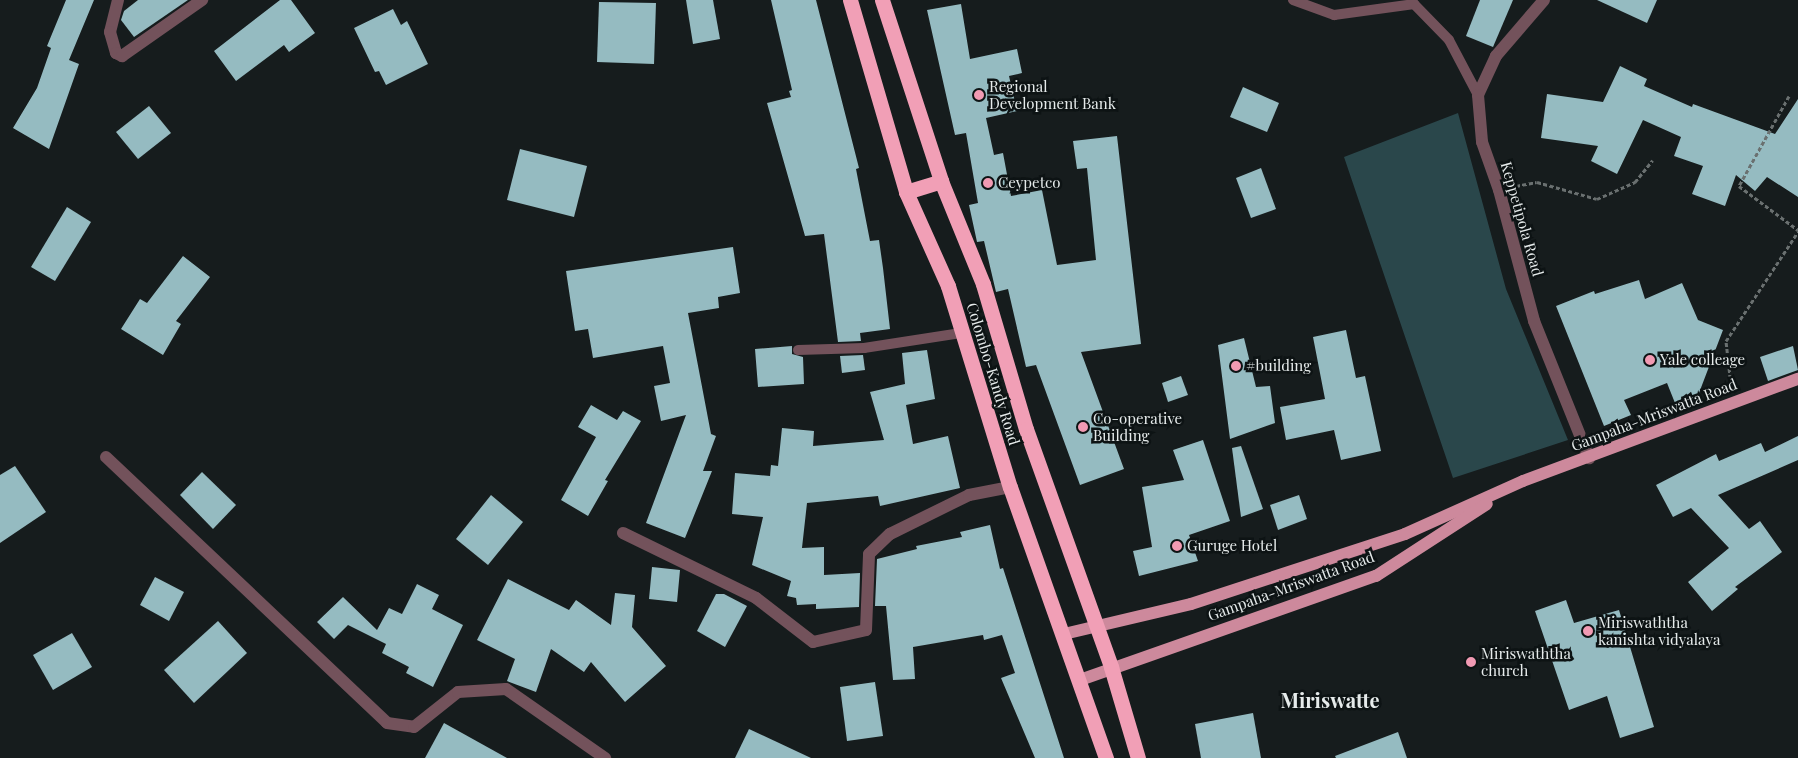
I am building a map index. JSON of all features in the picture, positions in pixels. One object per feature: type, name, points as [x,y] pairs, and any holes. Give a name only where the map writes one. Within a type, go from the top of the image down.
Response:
[{"type":"highway","name":"Colombo-Kandy Road","points":[[850,0],[906,192],[948,286],[1010,487],[1064,634],[1106,758]]},
{"type":"highway","name":"Colombo-Kandy Road","points":[[882,0],[941,181],[983,284],[1037,461],[1111,667],[1138,758]]},
{"type":"highway","points":[[906,192],[941,181]]},
{"type":"main road","name":"Gampaha-Mriswatta Road","points":[[1064,634],[1192,604],[1405,534],[1523,481],[1589,458],[1732,401],[1798,379]]},
{"type":"main road","name":"Gampaha-Mriswatta Road","points":[[1080,680],[1111,667],[1376,576],[1523,481]]},
{"type":"street","points":[[118,0],[110,32],[116,52],[122,56],[202,0]]},
{"type":"street","name":"Keppetipola Road","points":[[1544,0],[1496,56],[1478,95],[1482,142],[1499,190],[1534,321],[1589,458]]},
{"type":"street","points":[[106,457],[387,723],[414,727],[458,692],[506,689],[605,758]]},
{"type":"street","points":[[624,533],[756,598],[813,642],[866,630],[869,554],[890,534],[969,494],[1010,487]]},
{"type":"lane","points":[[1293,0],[1334,15],[1414,4],[1449,40],[1478,95]]},
{"type":"lane","points":[[798,350],[864,348],[961,333]]},
{"type":"path","points":[[1732,401],[1726,341],[1798,231],[1740,186],[1790,96]]},
{"type":"path","points":[[1499,190],[1537,182],[1596,199],[1635,182],[1653,160]]},
{"type":"shaded area","points":[[1458,113],[1506,289],[1568,440],[1453,478],[1344,157]]},
{"type":"building","points":[[66,0],[94,0],[69,60],[79,64],[49,149],[13,128],[37,88],[51,48],[47,46]]},
{"type":"building","points":[[138,0],[188,0],[134,37],[121,20],[124,11]]},
{"type":"building","points":[[280,0],[291,0],[315,33],[289,52],[284,45],[236,81],[214,51]]},
{"type":"building","points":[[686,0],[713,0],[720,39],[693,44]]},
{"type":"building","points":[[771,0],[816,0],[859,168],[856,169],[870,241],[879,240],[883,268],[890,329],[860,333],[861,341],[838,342],[824,234],[805,236],[767,103],[791,97],[789,91],[792,90]]},
{"type":"building","points":[[1480,0],[1513,0],[1493,47],[1466,36]]},
{"type":"building","points":[[1597,0],[1657,0],[1647,23]]},
{"type":"building","points":[[599,2],[656,3],[654,64],[597,62]]},
{"type":"building","points":[[961,4],[970,59],[1017,49],[1022,73],[1009,76],[1017,111],[986,118],[994,155],[1003,153],[1011,196],[1042,190],[1057,265],[1096,260],[1087,168],[1077,169],[1073,141],[1117,136],[1141,344],[1081,352],[1124,469],[1080,485],[1036,365],[1026,367],[1008,289],[996,292],[984,241],[977,242],[969,205],[978,203],[966,133],[955,135],[927,10]]},
{"type":"building","points":[[393,9],[401,25],[407,21],[428,64],[386,85],[379,71],[375,72],[354,28]]},
{"type":"building","points":[[1620,66],[1647,79],[1644,86],[1692,107],[1693,104],[1775,134],[1798,99],[1798,197],[1767,177],[1755,191],[1736,175],[1725,206],[1692,194],[1703,166],[1674,156],[1681,137],[1643,120],[1617,174],[1591,161],[1598,146],[1541,138],[1547,94],[1603,102]]},
{"type":"building","points":[[1243,87],[1279,103],[1267,132],[1230,117]]},
{"type":"building","points":[[149,106],[171,133],[138,159],[116,132]]},
{"type":"building","points":[[520,149],[587,166],[574,217],[507,200]]},
{"type":"building","points":[[1261,168],[1276,209],[1251,218],[1236,178]]},
{"type":"building","points":[[67,207],[91,222],[55,281],[31,267]]},
{"type":"building","points":[[733,247],[740,293],[718,297],[719,308],[688,313],[711,434],[716,436],[703,471],[712,471],[685,538],[646,523],[686,415],[661,421],[654,386],[670,383],[663,346],[593,358],[588,329],[575,331],[566,271]]},
{"type":"building","points":[[183,256],[210,277],[176,321],[181,324],[163,355],[121,329],[140,299],[147,303]]},
{"type":"building","name":"Yale colleage","points":[[1639,280],[1645,299],[1682,283],[1698,320],[1723,330],[1699,393],[1675,403],[1667,383],[1624,400],[1631,415],[1604,426],[1556,306],[1594,291],[1595,294]]},
{"type":"building","points":[[1346,330],[1356,378],[1365,376],[1381,451],[1341,460],[1334,430],[1286,440],[1280,407],[1325,399],[1313,337]]},
{"type":"building","points":[[1244,338],[1256,387],[1270,386],[1275,423],[1230,439],[1218,345]]},
{"type":"building","points":[[792,346],[792,354],[803,357],[804,384],[758,387],[755,349]]},
{"type":"building","points":[[1793,346],[1798,370],[1768,381],[1760,357]]},
{"type":"building","points":[[927,350],[935,399],[906,405],[913,444],[948,436],[960,488],[880,506],[878,496],[807,503],[802,548],[824,547],[824,575],[860,573],[859,607],[816,609],[816,604],[797,605],[796,598],[787,596],[791,581],[752,565],[763,517],[732,514],[735,473],[770,476],[771,465],[778,466],[782,428],[814,431],[813,446],[884,440],[870,392],[905,384],[902,353]]},
{"type":"building","points":[[863,355],[865,370],[842,373],[840,356]]},
{"type":"building","points":[[1181,376],[1188,395],[1168,402],[1162,383]]},
{"type":"building","points":[[591,405],[617,420],[623,411],[641,421],[605,480],[608,481],[588,516],[561,500],[596,437],[578,427]]},
{"type":"building","points":[[1798,436],[1798,460],[1718,495],[1749,529],[1760,521],[1782,552],[1735,587],[1738,589],[1712,611],[1688,582],[1729,548],[1691,508],[1673,517],[1656,485],[1716,454],[1719,461],[1761,443],[1765,452]]},
{"type":"building","points":[[1203,440],[1230,521],[1189,535],[1198,561],[1139,576],[1133,551],[1152,547],[1142,487],[1184,480],[1173,450]]},
{"type":"building","points":[[1241,446],[1263,509],[1241,517],[1232,448]]},
{"type":"building","points":[[15,466],[46,512],[0,543],[0,475]]},
{"type":"building","points":[[202,472],[236,505],[213,529],[180,495]]},
{"type":"building","points":[[491,495],[523,522],[488,565],[456,539]]},
{"type":"building","points":[[1299,495],[1307,519],[1278,530],[1270,505]]},
{"type":"building","points":[[990,525],[1000,569],[1003,568],[1064,758],[1035,758],[1001,678],[1015,673],[1002,635],[984,640],[983,635],[913,647],[915,679],[893,680],[886,606],[875,606],[877,559],[917,549],[916,546],[962,537],[960,532]]},
{"type":"building","points":[[652,567],[680,570],[677,602],[649,599]]},
{"type":"building","points":[[155,577],[184,592],[169,621],[140,605]]},
{"type":"building","points":[[508,579],[569,610],[576,600],[611,625],[615,593],[635,595],[632,627],[666,666],[625,702],[591,662],[584,672],[551,649],[536,692],[507,681],[515,659],[477,640]]},
{"type":"building","points":[[417,584],[439,595],[432,609],[463,625],[433,687],[406,673],[409,667],[382,653],[386,644],[348,625],[334,639],[317,622],[343,597],[377,630],[389,608],[402,614]]},
{"type":"building","points":[[716,594],[724,594],[747,606],[725,647],[697,631]]},
{"type":"building","points":[[1566,600],[1574,623],[1619,610],[1654,727],[1620,738],[1607,696],[1569,710],[1535,611]]},
{"type":"building","points":[[218,621],[247,653],[194,703],[164,670]]},
{"type":"building","points":[[72,633],[92,667],[53,690],[33,655]]},
{"type":"building","points":[[875,682],[883,736],[847,741],[840,687]]},
{"type":"building","points":[[1253,713],[1261,758],[1201,758],[1195,724]]},
{"type":"building","points":[[444,723],[507,758],[425,758]]},
{"type":"building","points":[[749,729],[811,758],[735,758]]},
{"type":"building","points":[[1398,732],[1407,758],[1336,758],[1335,756]]},
{"type":"place","name":"Regional Development Bank","points":[[979,95]]},
{"type":"place","name":"Ceypetco","points":[[988,183]]},
{"type":"place","name":"Yale colleage","points":[[1650,360]]},
{"type":"place","name":"#building","points":[[1236,366]]},
{"type":"place","name":"Co-operative Building","points":[[1083,427]]},
{"type":"place","name":"Guruge Hotel","points":[[1177,546]]},
{"type":"place","name":"Miriswaththa kanishta vidyalaya","points":[[1588,631]]},
{"type":"place","name":"Miriswaththa church","points":[[1471,662]]},
{"type":"district","name":"Miriswatte","points":[[1330,699]]}]
